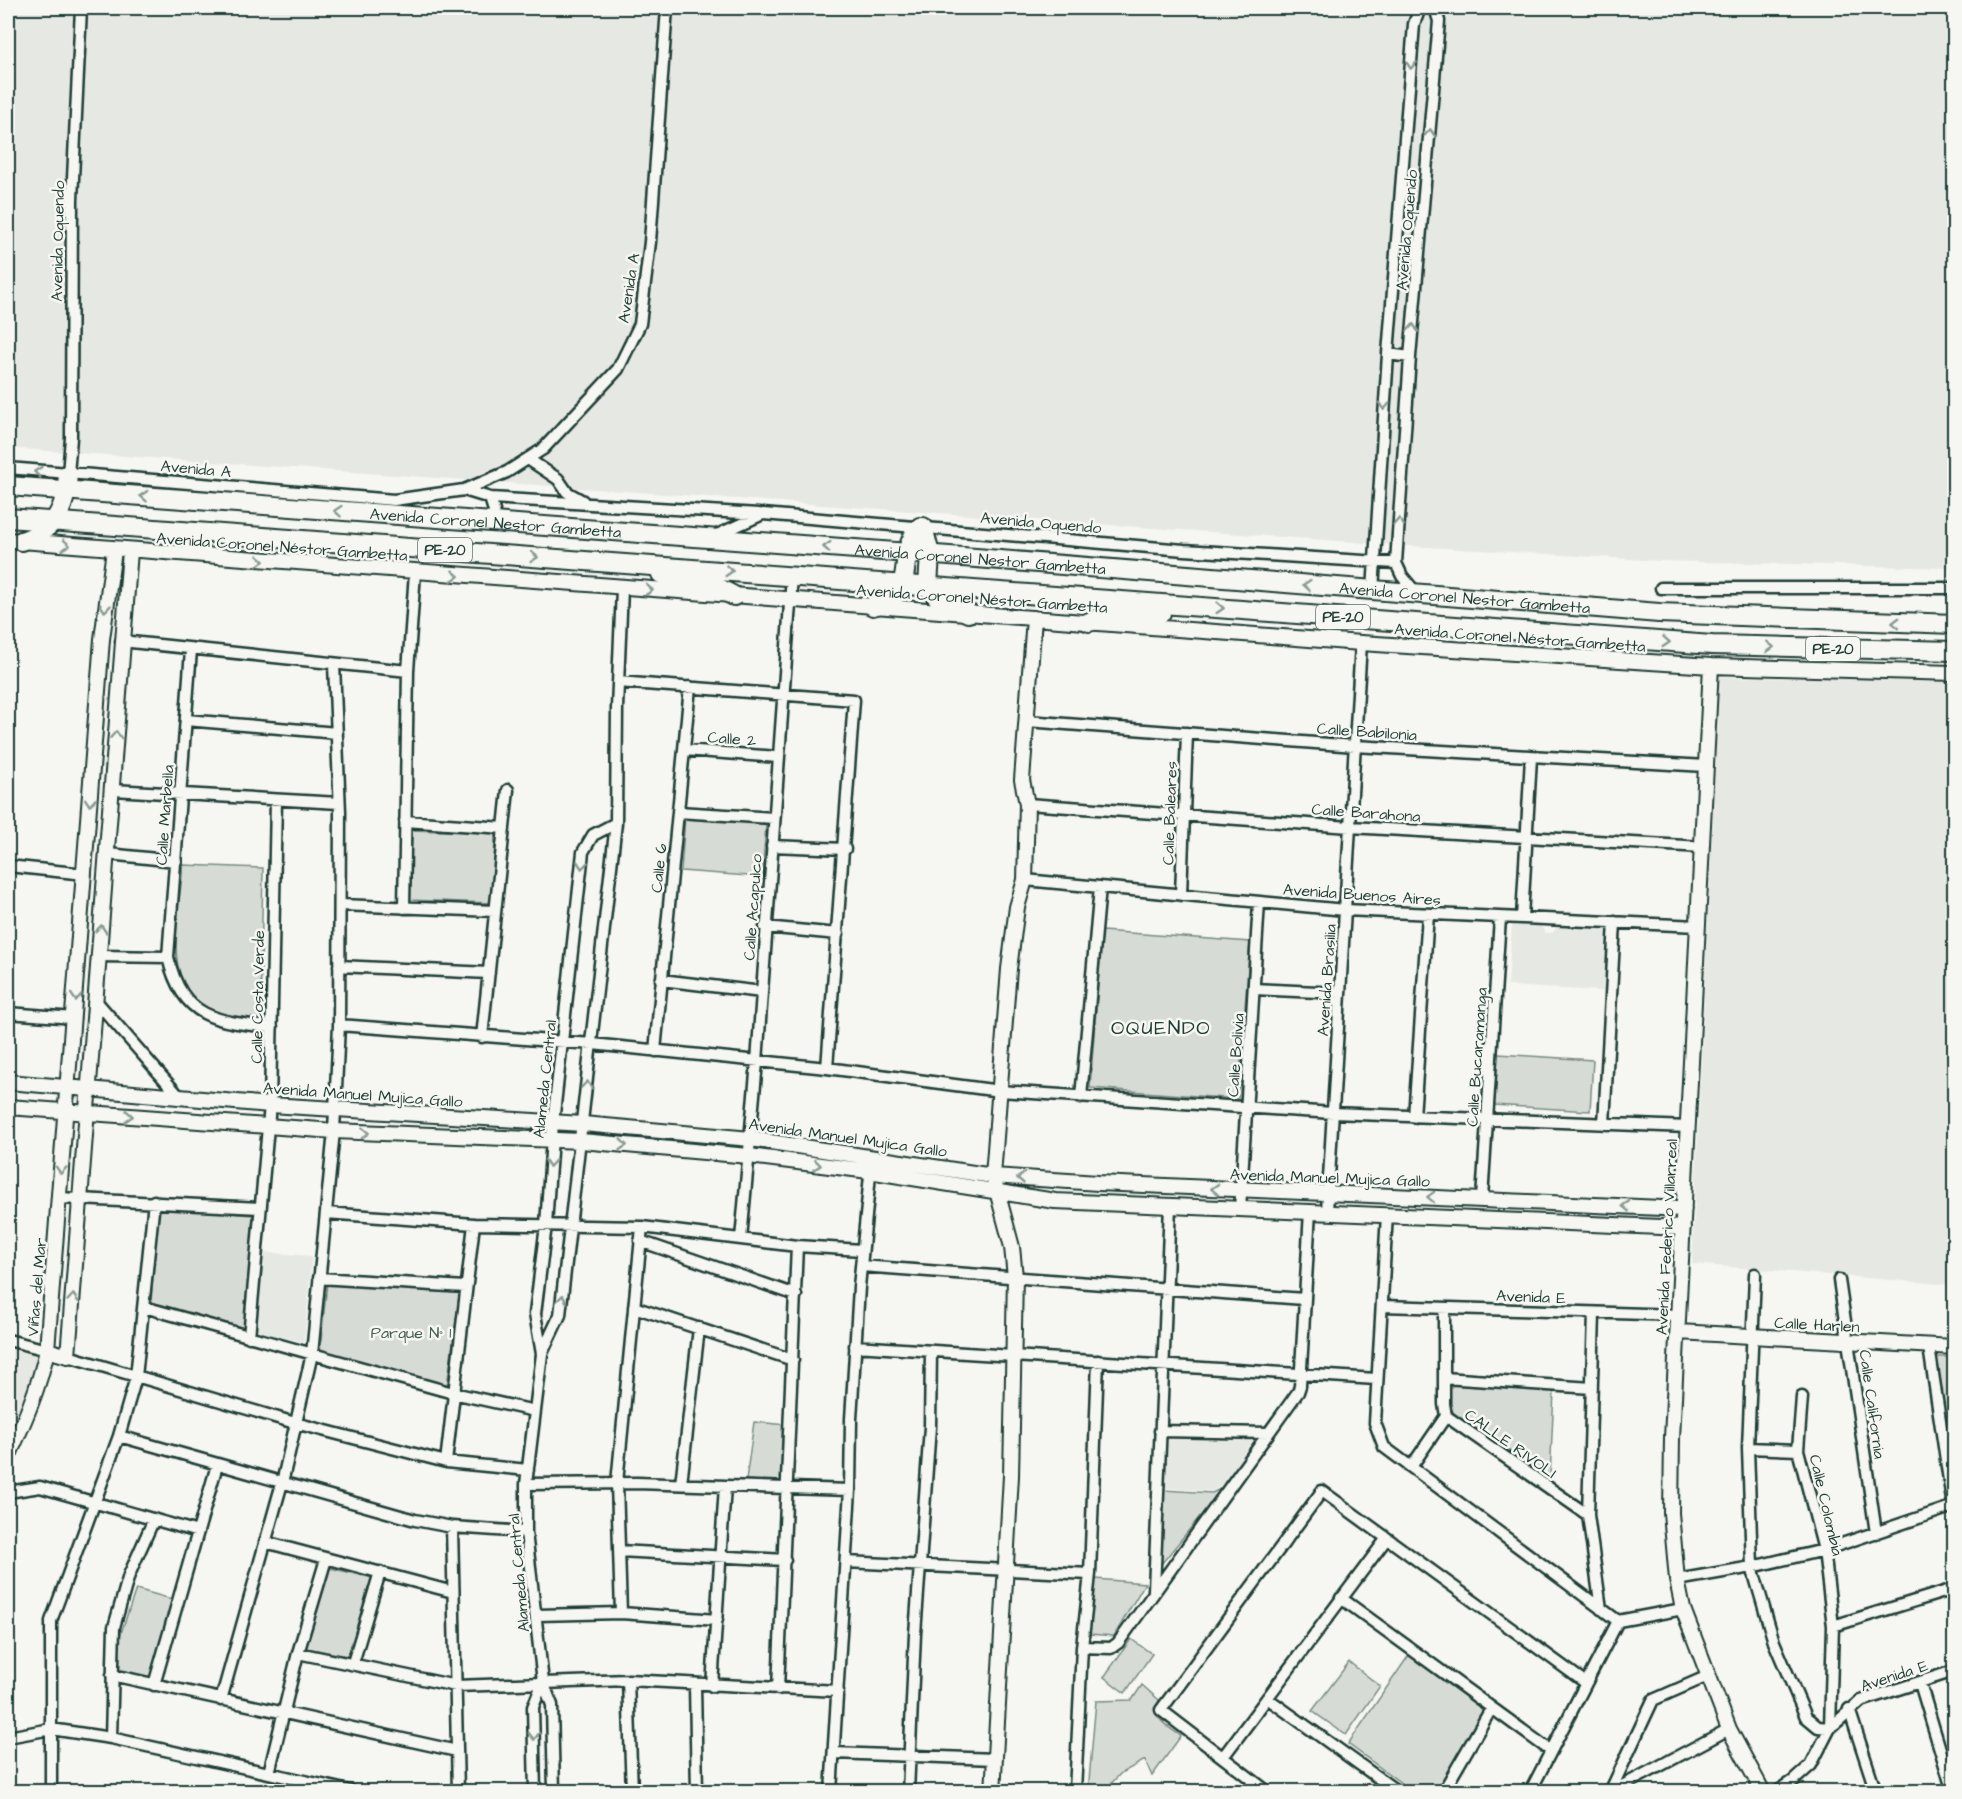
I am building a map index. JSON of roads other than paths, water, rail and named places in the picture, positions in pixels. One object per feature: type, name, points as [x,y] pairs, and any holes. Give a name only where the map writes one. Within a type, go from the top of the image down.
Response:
[{"type":"highway","name":"Avenida Coronel Nestor Gambetta","points":[[8,486],[68,482],[493,523],[930,554],[1703,616],[1954,624]]},
{"type":"highway","points":[[14,541],[40,535],[56,522],[68,482]]},
{"type":"highway","name":"Avenida Coronel Nestor Gambetta","points":[[8,518],[1712,645],[1954,651]]},
{"type":"highway","points":[[873,606],[888,602],[898,594],[903,584],[907,553],[914,533],[922,527],[930,554],[927,586],[938,598],[968,613]]},
{"type":"highway","points":[[638,564],[671,578],[717,587],[734,596]]},
{"type":"highway","points":[[1089,622],[1111,616],[1162,613],[1184,605]]},
{"type":"street","name":"Avenida Oquendo","points":[[68,482],[71,438],[72,200],[81,8]]},
{"type":"street","name":"Avenida A","points":[[68,482],[167,481],[394,500],[464,490],[507,472],[543,449],[568,425],[618,369],[640,324],[650,242],[667,8]]},
{"type":"street","name":"Avenida Oquendo","points":[[1373,591],[1373,560],[1414,24],[1420,8]]},
{"type":"street","name":"Avenida Oquendo","points":[[711,538],[763,514],[1184,550],[1396,563],[1410,357],[1439,21],[1435,8]]},
{"type":"street","points":[[1388,354],[1410,357]]},
{"type":"street","points":[[528,459],[558,480],[567,492],[586,502]]},
{"type":"street","points":[[8,468],[68,482]]},
{"type":"street","name":"Avenida A","points":[[464,490],[490,498],[763,514]]},
{"type":"street","points":[[490,498],[494,511],[493,523]]},
{"type":"street","name":"Avenida Coronel Néstor Gambetta","points":[[14,541],[622,589],[1361,643],[1711,666],[1954,673]]},
{"type":"street","name":"Viñas del Mar","points":[[8,1457],[27,1418],[41,1377],[47,1350],[102,639],[114,550]]},
{"type":"street","points":[[68,1356],[130,551]]},
{"type":"street","points":[[1396,563],[1402,576],[1418,594]]},
{"type":"street","points":[[404,908],[408,671],[415,573]]},
{"type":"street","name":"Calle Acapulco","points":[[741,1239],[757,1062],[792,576]]},
{"type":"street","points":[[1661,588],[1954,588]]},
{"type":"street","name":"Alameda Central","points":[[542,1354],[560,1315],[616,823],[622,589]]},
{"type":"street","points":[[993,1791],[1011,1476],[1015,1277],[1012,1247],[993,1176],[1009,969],[1017,907],[1025,880],[1027,804],[1022,780],[1034,618]]},
{"type":"street","points":[[122,641],[408,671]]},
{"type":"street","name":"Avenida Brasilia","points":[[1327,1211],[1361,643]]},
{"type":"street","name":"Calle Marbella","points":[[191,650],[182,795],[168,957],[174,982],[199,1011],[226,1023],[272,1027]]},
{"type":"street","points":[[221,1700],[282,1483],[312,1354],[334,1131],[339,1025],[339,803],[334,664]]},
{"type":"street","name":"Avenida Federico Villarreal","points":[[1711,666],[1672,1438],[1671,1503],[1677,1580],[1683,1609],[1730,1729],[1763,1791]]},
{"type":"street","points":[[618,682],[854,700],[827,1068]]},
{"type":"street","name":"Calle 6","points":[[656,1051],[690,687]]},
{"type":"street","points":[[186,720],[337,733]]},
{"type":"street","name":"Calle Babilonia","points":[[1027,721],[1355,746],[1706,766]]},
{"type":"street","name":"Calle Baleares","points":[[1181,895],[1187,733]]},
{"type":"street","name":"Calle 2","points":[[684,750],[778,757]]},
{"type":"street","points":[[1522,918],[1531,757]]},
{"type":"street","points":[[113,790],[339,803]]},
{"type":"street","points":[[482,1037],[508,790]]},
{"type":"street","name":"Calle Costa Verde","points":[[249,1337],[270,1105],[276,800]]},
{"type":"street","name":"Calle Barahona","points":[[1027,804],[1350,827],[1703,847]]},
{"type":"street","points":[[678,812],[773,818]]},
{"type":"street","points":[[405,820],[504,828]]},
{"type":"street","name":"Alameda Central","points":[[554,1791],[552,1705],[543,1682],[526,1532],[526,1484],[542,1354],[535,1314],[546,1226],[553,1123],[583,852],[593,835],[616,823]]},
{"type":"street","points":[[772,846],[844,849]]},
{"type":"street","points":[[108,854],[176,861]]},
{"type":"street","points":[[8,866],[85,874]]},
{"type":"street","name":"Avenida Buenos Aires","points":[[1025,880],[1345,910],[1698,926]]},
{"type":"street","points":[[1081,1096],[1101,887]]},
{"type":"street","name":"Calle Bolivia","points":[[1240,1210],[1259,902]]},
{"type":"street","points":[[340,905],[495,911]]},
{"type":"street","points":[[1414,1117],[1428,914]]},
{"type":"street","name":"Calle Bucaramanga","points":[[1482,1199],[1500,918]]},
{"type":"street","points":[[1604,1124],[1615,922]]},
{"type":"street","points":[[765,927],[838,934]]},
{"type":"street","points":[[98,956],[168,957]]},
{"type":"street","points":[[339,966],[489,973]]},
{"type":"street","points":[[661,980],[762,992]]},
{"type":"street","points":[[1254,989],[1340,993]]},
{"type":"street","points":[[97,1002],[178,1095]]},
{"type":"street","points":[[8,1013],[74,1018]]},
{"type":"street","points":[[339,1025],[591,1044],[827,1068],[1000,1091],[1333,1113],[1688,1127]]},
{"type":"street","name":"Avenida Manuel Mujica Gallo","points":[[8,1082],[335,1110],[583,1124],[751,1139],[993,1176],[1241,1190],[1684,1209]]},
{"type":"street","name":"Avenida Manuel Mujica Gallo","points":[[8,1107],[334,1131],[581,1141],[749,1156],[869,1171],[1055,1201],[1683,1228]]},
{"type":"street","points":[[831,1791],[850,1490],[855,1346],[869,1171],[873,1156]]},
{"type":"street","points":[[59,1198],[260,1208]]},
{"type":"street","points":[[51,1791],[51,1621],[119,1436],[136,1377],[154,1201]]},
{"type":"street","points":[[1154,1591],[1170,1206]]},
{"type":"street","points":[[1083,1647],[1111,1648],[1118,1643],[1298,1392],[1301,1376],[1310,1211]]},
{"type":"street","points":[[327,1213],[474,1224],[642,1227],[797,1246],[862,1250]]},
{"type":"street","points":[[1387,1214],[1375,1423],[1377,1434],[1384,1447],[1618,1621],[1683,1609]]},
{"type":"street","points":[[446,1462],[474,1224]]},
{"type":"street","points":[[621,1613],[617,1483],[642,1227]]},
{"type":"street","points":[[640,1241],[796,1295]]},
{"type":"street","points":[[778,1689],[797,1246]]},
{"type":"street","points":[[861,1266],[1304,1299]]},
{"type":"street","points":[[1755,1274],[1748,1448],[1752,1567],[1774,1642],[1806,1717],[1818,1727],[1830,1728]]},
{"type":"street","points":[[319,1278],[465,1287]]},
{"type":"street","name":"Calle California","points":[[1839,1280],[1876,1533]]},
{"type":"street","name":"Avenida E","points":[[1382,1306],[1678,1315]]},
{"type":"street","points":[[144,1307],[453,1393],[535,1410]]},
{"type":"street","points":[[634,1307],[793,1360]]},
{"type":"street","name":"CALLE RIVOLI","points":[[1444,1308],[1446,1416],[1588,1515]]},
{"type":"street","points":[[1594,1314],[1588,1515],[1601,1609]]},
{"type":"street","points":[[681,1484],[699,1328]]},
{"type":"street","name":"Calle Harlen","points":[[1678,1332],[1954,1347]]},
{"type":"street","points":[[8,1340],[295,1423],[446,1462],[528,1470]]},
{"type":"street","points":[[855,1346],[1376,1379]]},
{"type":"street","points":[[1677,1580],[1752,1567],[1824,1550],[1954,1506],[1929,1347]]},
{"type":"street","points":[[908,1791],[930,1427],[931,1352]]},
{"type":"street","points":[[1075,1791],[1083,1647],[1090,1574],[1098,1361]]},
{"type":"street","points":[[1444,1378],[1592,1388]]},
{"type":"street","name":"Calle Colombia","points":[[1802,1397],[1798,1449],[1824,1550],[1833,1626],[1830,1728]]},
{"type":"street","points":[[1411,1467],[1446,1416]]},
{"type":"street","points":[[1160,1431],[1268,1434]]},
{"type":"street","points":[[119,1436],[282,1483],[452,1527],[526,1532]]},
{"type":"street","points":[[1748,1448],[1798,1449]]},
{"type":"street","points":[[154,1685],[217,1465]]},
{"type":"street","points":[[526,1484],[681,1484],[850,1490]]},
{"type":"street","points":[[712,1686],[725,1486]]},
{"type":"street","points":[[8,1492],[40,1487],[198,1532]]},
{"type":"street","points":[[1268,1791],[1161,1710],[1322,1491],[1586,1683]]},
{"type":"street","points":[[111,1738],[114,1627],[129,1575],[154,1519]]},
{"type":"street","points":[[452,1527],[458,1791]]},
{"type":"street","points":[[1223,1757],[1387,1538]]},
{"type":"street","points":[[265,1542],[453,1592]]},
{"type":"street","points":[[619,1551],[785,1560]]},
{"type":"street","points":[[269,1773],[298,1653],[326,1559]]},
{"type":"street","points":[[846,1562],[1005,1572],[1090,1574]]},
{"type":"street","points":[[353,1663],[380,1572]]},
{"type":"street","points":[[1833,1626],[1954,1589]]},
{"type":"street","points":[[1341,1598],[1491,1709],[1551,1750]]},
{"type":"street","points":[[537,1615],[621,1613],[717,1620]]},
{"type":"street","points":[[1530,1791],[1618,1621]]},
{"type":"street","points":[[298,1653],[456,1686],[628,1680],[838,1692]]},
{"type":"street","name":"Avenida E","points":[[1777,1791],[1792,1782],[1811,1764],[1830,1728],[1849,1709],[1861,1701],[1954,1671]]},
{"type":"street","points":[[112,1675],[457,1750]]},
{"type":"street","points":[[1611,1791],[1653,1700],[1708,1676]]},
{"type":"street","points":[[628,1680],[632,1791]]},
{"type":"street","name":"Alameda Central","points":[[535,1791],[533,1707],[543,1682]]},
{"type":"street","points":[[1920,1683],[1953,1791]]},
{"type":"street","points":[[695,1685],[697,1791]]},
{"type":"street","points":[[1267,1698],[1398,1791]]},
{"type":"street","points":[[1443,1791],[1491,1709]]},
{"type":"street","points":[[1849,1709],[1876,1791]]},
{"type":"street","points":[[8,1737],[51,1729],[111,1738],[354,1791]]},
{"type":"street","points":[[1611,1791],[1730,1729]]},
{"type":"street","points":[[834,1753],[995,1759]]},
{"type":"street","points":[[1246,1791],[1254,1781]]},
{"type":"district","name":"OQUENDO","points":[[1161,1027]]},
{"type":"park label","name":"Parque N° 1","points":[[411,1332]]}]
